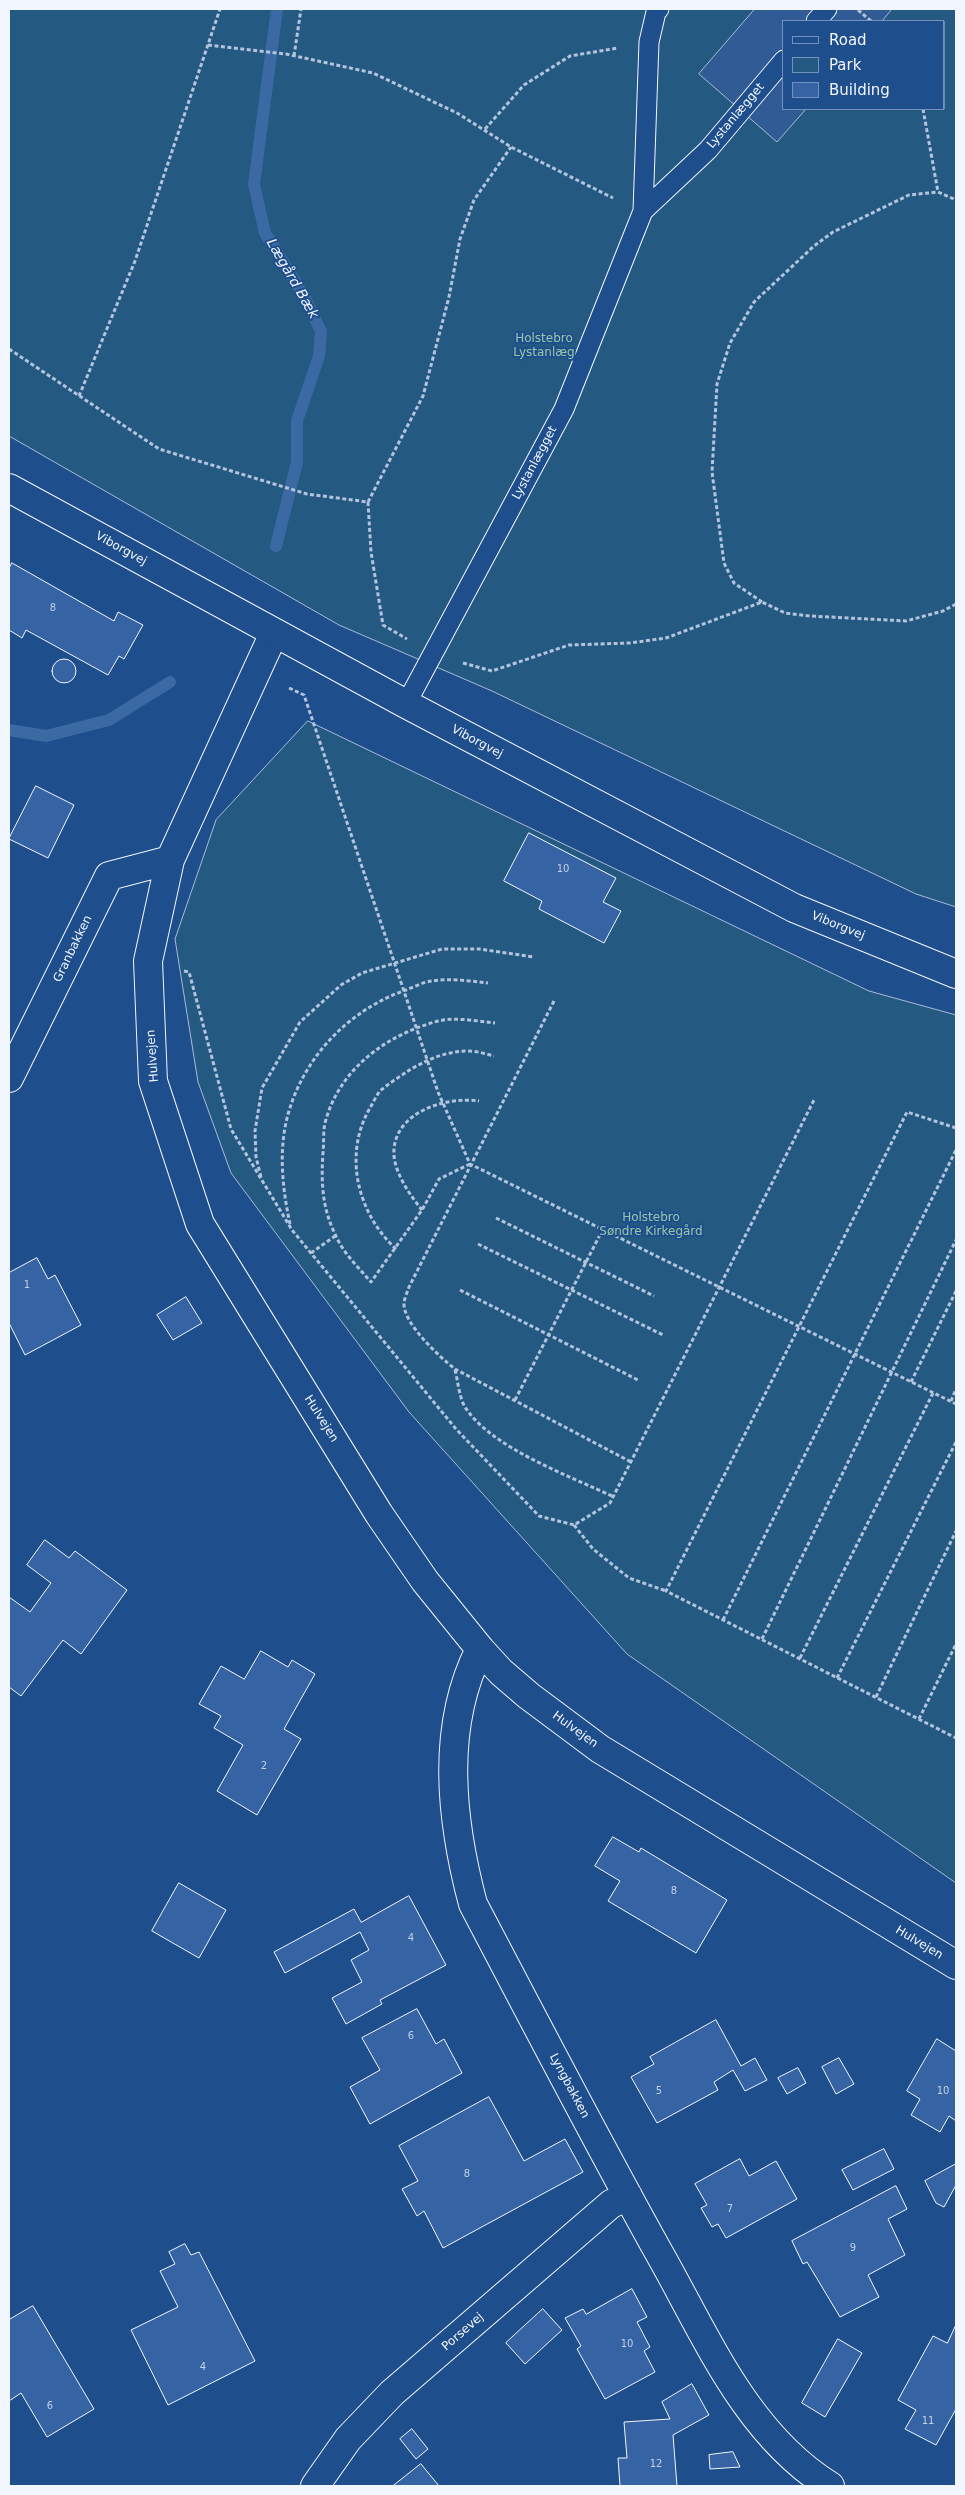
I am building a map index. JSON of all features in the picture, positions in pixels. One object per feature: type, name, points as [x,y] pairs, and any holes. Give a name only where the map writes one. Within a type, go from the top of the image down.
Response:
[{"type":"street","name":"Viborgvej","points":[[9,488],[406,704],[794,908],[956,974]]},
{"type":"street","name":"Hulvejen","points":[[274,633],[170,860],[148,961],[153,1081],[200,1224],[379,1514],[425,1581],[480,1649],[529,1696],[600,1749],[956,1965]]},
{"type":"street","name":"Granbakken","points":[[9,1078],[109,876],[170,860]]},
{"type":"street","name":"Lyngbakken","points":[[480,1649],[470,1668],[457,1715],[453,1790],[460,1856],[472,1904],[628,2196],[743,2402],[781,2449],[820,2484]]},
{"type":"street","name":"Porsevej","points":[[315,2486],[348,2438],[392,2393],[611,2204],[628,2196]]},
{"type":"lane","name":"Lystanlægget","points":[[406,704],[564,409],[643,212],[649,42],[656,12],[659,9]]},
{"type":"lane","points":[[817,20],[827,9]]},
{"type":"lane","name":"Lystanlægget","points":[[643,212],[708,150],[782,62]]},
{"type":"path","points":[[79,396],[135,261],[220,9]]},
{"type":"path","points":[[294,56],[301,9]]},
{"type":"path","points":[[856,9],[870,20]]},
{"type":"path","points":[[485,129],[524,85],[570,56],[649,42]]},
{"type":"path","points":[[208,45],[286,54],[374,73],[457,113],[485,129],[511,148],[643,212]]},
{"type":"path","points":[[923,110],[938,192]]},
{"type":"path","points":[[511,148],[474,200],[460,239],[449,297],[423,396],[368,502],[371,552],[383,625],[433,654],[492,671],[569,645],[630,643],[666,638],[762,602]]},
{"type":"path","points":[[956,200],[938,192],[909,195],[833,232],[814,246],[754,302],[730,343],[717,384],[712,472],[724,563],[734,583],[762,602],[785,613],[906,621],[943,611],[956,604]]},
{"type":"path","points":[[9,349],[159,449],[307,494],[368,502]]},
{"type":"path","points":[[304,695],[438,1092],[444,1101],[470,1164],[956,1404]]},
{"type":"path","points":[[262,1180],[256,1158],[254,1131],[262,1088],[286,1042],[300,1022],[341,985],[362,973],[442,949],[479,949],[534,958]]},
{"type":"path","points":[[148,961],[189,972],[231,1130],[290,1227],[456,1429],[539,1516],[574,1525],[593,1549],[629,1578],[666,1590],[956,1738]]},
{"type":"path","points":[[290,1227],[282,1171],[284,1140],[289,1112],[298,1086],[317,1054],[340,1029],[386,996],[431,981],[463,980],[488,983]]},
{"type":"path","points":[[554,1000],[409,1287],[404,1303],[408,1319],[443,1359],[455,1369],[631,1462]]},
{"type":"path","points":[[470,1164],[439,1179],[422,1210],[371,1282],[348,1257],[335,1236],[325,1210],[321,1181],[325,1124],[336,1094],[347,1077],[376,1048],[394,1037],[439,1021],[466,1020],[495,1023]]},
{"type":"path","points":[[396,1248],[382,1233],[367,1210],[358,1190],[355,1148],[362,1122],[380,1092],[400,1076],[428,1060],[450,1052],[471,1051],[494,1056]]},
{"type":"path","points":[[422,1210],[400,1177],[394,1157],[395,1140],[416,1114],[444,1101],[462,1098],[479,1101]]},
{"type":"path","points":[[574,1525],[610,1503],[614,1497],[815,1098]]},
{"type":"path","points":[[666,1590],[907,1112],[956,1128]]},
{"type":"path","points":[[723,1620],[956,1150]]},
{"type":"path","points":[[496,1218],[654,1296]]},
{"type":"path","points":[[515,1400],[603,1229]]},
{"type":"path","points":[[311,1253],[335,1236]]},
{"type":"path","points":[[762,1639],[956,1240]]},
{"type":"path","points":[[478,1244],[664,1335]]},
{"type":"path","points":[[460,1290],[638,1380]]},
{"type":"path","points":[[911,1382],[956,1291]]},
{"type":"path","points":[[455,1369],[465,1406],[489,1432],[523,1454],[614,1497]]},
{"type":"path","points":[[951,1401],[956,1389]]},
{"type":"path","points":[[800,1658],[933,1393]]},
{"type":"path","points":[[837,1678],[956,1442]]},
{"type":"path","points":[[876,1698],[956,1531]]},
{"type":"path","points":[[919,1719],[956,1644]]},
{"type":"green space","name":"Holstebro Lystanlæg","points":[[9,9],[956,9],[956,907],[916,894],[492,691],[339,625],[9,436]]},
{"type":"green space","name":"Holstebro Søndre Kirkegård","points":[[308,721],[869,991],[956,1015],[956,1883],[627,1654],[409,1412],[231,1173],[198,1082],[175,939],[216,820]]},
{"type":"shaded area","points":[[755,9],[892,9],[883,20],[782,20],[782,110],[805,110],[777,142],[699,74]]},
{"type":"building","points":[[12,563],[114,621],[118,612],[143,625],[124,659],[119,656],[108,675],[26,630],[22,638],[9,630],[9,569]]},
{"type":"building","points":[[64,659],[69,660],[75,666],[75,676],[69,682],[64,683],[59,682],[53,676],[52,671],[53,666],[59,660]]},
{"type":"building","points":[[36,786],[74,805],[48,858],[9,839]]},
{"type":"building","points":[[529,833],[616,878],[603,902],[621,911],[604,943],[539,909],[542,901],[504,881]]},
{"type":"building","points":[[37,1258],[48,1279],[55,1275],[81,1325],[25,1355],[9,1323],[9,1273]]},
{"type":"building","points":[[186,1297],[202,1323],[173,1340],[157,1315]]},
{"type":"building","points":[[45,1540],[69,1558],[75,1551],[127,1590],[81,1654],[63,1640],[21,1696],[9,1687],[9,1597],[30,1612],[51,1583],[27,1565]]},
{"type":"building","points":[[261,1651],[288,1667],[292,1660],[315,1674],[284,1729],[301,1739],[257,1815],[217,1791],[243,1745],[214,1728],[221,1716],[199,1704],[221,1666],[244,1679]]},
{"type":"building","points":[[613,1837],[639,1852],[641,1848],[727,1900],[696,1953],[608,1901],[620,1881],[595,1866]]},
{"type":"building","points":[[179,1883],[226,1910],[199,1958],[152,1931]]},
{"type":"building","points":[[409,1896],[446,1965],[380,2000],[382,2004],[346,2024],[332,1998],[362,1982],[351,1960],[369,1950],[360,1932],[285,1973],[274,1952],[354,1909],[361,1922]]},
{"type":"building","points":[[417,2009],[436,2044],[444,2039],[462,2073],[370,2124],[350,2087],[380,2070],[362,2038]]},
{"type":"building","points":[[716,2020],[741,2066],[755,2058],[767,2080],[745,2091],[733,2070],[714,2082],[718,2090],[657,2123],[631,2077],[654,2064],[650,2057]]},
{"type":"building","points":[[937,2039],[956,2051],[956,2121],[949,2116],[940,2132],[911,2115],[920,2099],[907,2091]]},
{"type":"building","points":[[839,2058],[854,2084],[836,2094],[822,2067]]},
{"type":"building","points":[[798,2068],[806,2083],[787,2094],[778,2078]]},
{"type":"building","points":[[489,2097],[524,2161],[565,2139],[583,2172],[443,2248],[424,2211],[417,2216],[402,2189],[418,2181],[399,2146]]},
{"type":"building","points":[[884,2149],[894,2169],[853,2190],[842,2170]]},
{"type":"building","points":[[740,2159],[749,2176],[776,2161],[797,2199],[726,2238],[718,2224],[712,2227],[701,2208],[707,2205],[695,2184]]},
{"type":"building","points":[[956,2164],[956,2185],[944,2207],[936,2203],[925,2181]]},
{"type":"building","points":[[896,2186],[907,2209],[888,2219],[905,2255],[868,2275],[879,2297],[840,2317],[807,2262],[803,2264],[792,2241]]},
{"type":"building","points":[[185,2244],[191,2255],[199,2252],[255,2361],[168,2405],[131,2330],[178,2307],[160,2271],[175,2264],[169,2252]]},
{"type":"building","points":[[632,2289],[647,2317],[637,2322],[650,2347],[644,2351],[655,2372],[605,2399],[577,2349],[581,2346],[565,2318],[583,2309],[586,2314]]},
{"type":"building","points":[[33,2306],[94,2409],[47,2437],[21,2393],[9,2401],[9,2320]]},
{"type":"building","points":[[543,2309],[562,2330],[525,2364],[506,2343]]},
{"type":"building","points":[[956,2325],[956,2409],[936,2445],[905,2429],[916,2410],[898,2400],[933,2336],[947,2343]]},
{"type":"building","points":[[838,2339],[862,2353],[825,2417],[802,2403]]},
{"type":"building","points":[[692,2384],[709,2415],[673,2435],[677,2486],[620,2486],[618,2458],[627,2458],[624,2422],[670,2419],[662,2402]]},
{"type":"building","points":[[412,2429],[428,2449],[416,2459],[400,2439]]},
{"type":"building","points":[[733,2452],[740,2467],[710,2469],[709,2455]]},
{"type":"building","points":[[421,2464],[439,2486],[393,2486]]},
{"type":"waterway","name":"Lægård Bæk","points":[[276,546],[297,462],[297,421],[319,356],[321,331],[304,296],[265,233],[254,184],[277,9]]},
{"type":"waterway","name":"Lægård Bæk","points":[[9,730],[46,736],[109,720],[170,682]]}]
